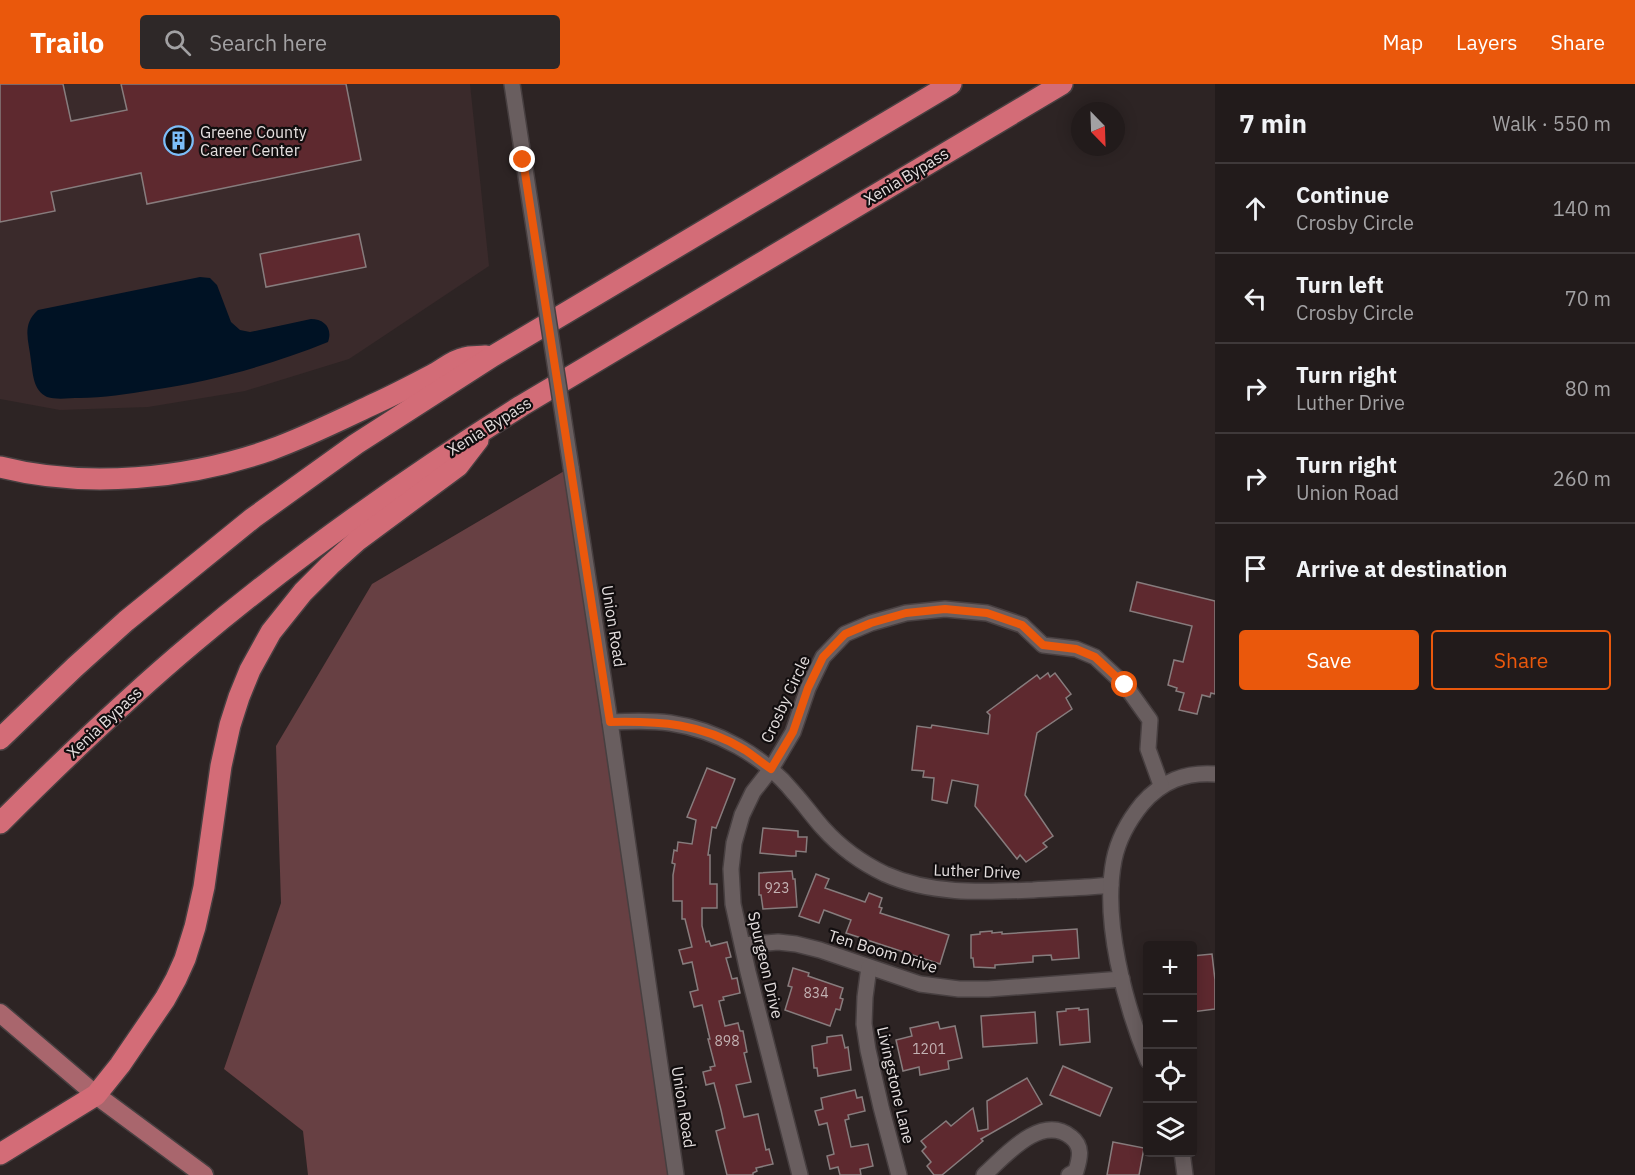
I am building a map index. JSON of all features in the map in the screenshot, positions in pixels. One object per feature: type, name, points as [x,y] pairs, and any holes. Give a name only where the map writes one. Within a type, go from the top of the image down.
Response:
[{"type":"highway","points":[[0,739],[126,621],[253,518],[356,444],[493,356],[951,84]]},
{"type":"highway","name":"Xenia Bypass","points":[[0,823],[122,704],[194,642],[359,514],[490,426],[705,295],[1062,84]]},
{"type":"highway","points":[[0,467],[45,475],[82,478],[152,477],[212,467],[270,449],[315,431],[378,402],[462,358],[493,356]]},
{"type":"highway","points":[[0,1154],[96,1095],[120,1065],[176,979],[186,959],[204,887],[225,747],[239,697],[260,651],[288,610],[330,565],[358,540],[458,466],[490,426]]},
{"type":"main road","points":[[0,1013],[96,1095],[204,1175]]},
{"type":"street","name":"Union Road","points":[[512,84],[610,722],[676,1175]]},
{"type":"street","name":"Crosby Circle","points":[[771,769],[793,732],[808,688],[823,657],[845,634],[871,623],[906,613],[945,609],[987,613],[1022,625],[1043,645],[1076,649],[1095,657],[1125,685],[1150,720],[1148,749],[1161,785]]},
{"type":"street","name":"Luther Drive","points":[[610,722],[648,721],[686,726],[745,750],[771,769],[793,790],[836,842],[867,864],[902,881],[935,889],[983,892],[1111,885]]},
{"type":"street","name":"Spurgeon Drive","points":[[771,769],[748,801],[742,815],[734,843],[731,886],[733,904],[800,1175]]},
{"type":"street","points":[[1143,1049],[1134,1026],[1114,938],[1111,885],[1114,860],[1118,845],[1136,811],[1161,785],[1190,775],[1215,774]]},
{"type":"street","name":"Ten Boom Drive","points":[[743,945],[778,942],[795,944],[820,950],[920,984],[959,989],[1122,979]]},
{"type":"street","name":"Livingstone Lane","points":[[869,967],[864,1024],[881,1107],[899,1175]]},
{"type":"street","points":[[984,1175],[1021,1140],[1046,1129],[1065,1132],[1076,1141],[1080,1156],[1076,1171],[1069,1175]]},
{"type":"street","points":[[1183,1157],[1185,1175]]},
{"type":"shaded area","points":[[0,84],[470,84],[489,266],[349,359],[245,391],[148,407],[60,410],[0,399]]},
{"type":"shaded area","points":[[571,467],[676,1175],[308,1175],[303,1131],[224,1069],[281,903],[276,746],[372,584]]},
{"type":"water","points":[[200,277],[210,278],[217,285],[231,322],[240,330],[250,332],[316,319],[326,325],[329,333],[328,342],[241,371],[197,382],[134,393],[63,399],[47,397],[36,386],[27,334],[29,321],[38,310]]},
{"type":"building","name":"Greene County Career Center","points":[[0,84],[63,84],[71,121],[127,110],[121,84],[346,84],[361,160],[147,204],[141,173],[51,192],[55,211],[0,222]]},
{"type":"building","points":[[359,234],[366,267],[266,287],[260,254]]},
{"type":"building","points":[[1137,582],[1215,601],[1215,694],[1211,693],[1210,697],[1202,695],[1197,714],[1179,710],[1184,693],[1168,685],[1174,660],[1183,662],[1192,626],[1130,611]]},
{"type":"building","points":[[1048,673],[1050,677],[1055,673],[1071,694],[1066,698],[1072,709],[1037,733],[1025,795],[1053,836],[1043,843],[1047,847],[1026,862],[1020,855],[1017,859],[975,806],[978,785],[952,780],[947,803],[932,800],[934,778],[923,777],[924,771],[912,770],[917,726],[931,728],[932,725],[988,734],[990,715],[987,712],[1037,675],[1040,679]]},
{"type":"building","points":[[707,768],[735,779],[716,828],[712,827],[708,855],[710,855],[710,884],[717,884],[717,908],[702,908],[702,926],[706,942],[709,941],[711,946],[727,942],[731,957],[726,958],[732,979],[737,978],[740,993],[723,997],[724,1000],[719,1001],[725,1026],[738,1023],[740,1031],[743,1031],[747,1052],[744,1053],[751,1082],[736,1085],[744,1117],[758,1114],[766,1150],[769,1149],[773,1164],[756,1168],[757,1171],[753,1175],[727,1175],[716,1131],[725,1128],[721,1110],[714,1083],[706,1085],[703,1072],[715,1066],[708,1039],[710,1039],[702,1005],[694,1007],[690,992],[698,990],[692,962],[683,964],[679,950],[692,947],[685,919],[682,919],[682,901],[673,901],[674,850],[677,851],[678,842],[692,844],[696,820],[687,817]]},
{"type":"building","points":[[763,828],[798,831],[798,837],[807,837],[806,852],[796,851],[796,856],[760,853]]},
{"type":"building","points":[[792,871],[793,879],[795,879],[797,907],[763,909],[761,895],[759,895],[759,873]]},
{"type":"building","points":[[816,874],[829,879],[825,888],[865,902],[869,893],[882,898],[880,913],[949,935],[940,964],[846,933],[851,920],[824,910],[819,923],[799,916]]},
{"type":"building","points":[[1077,929],[1079,958],[1052,960],[1051,955],[1033,956],[1033,962],[995,965],[995,968],[974,967],[973,958],[971,958],[971,935],[980,934],[980,932],[992,931],[992,933],[1002,932],[1002,934]]},
{"type":"building","points":[[1212,954],[1215,1009],[1197,1011],[1197,956]]},
{"type":"building","points":[[793,968],[809,973],[808,976],[843,988],[840,1010],[836,1009],[830,1026],[785,1010],[792,987],[788,986]]},
{"type":"building","points":[[1079,1008],[1079,1010],[1088,1009],[1090,1042],[1060,1045],[1057,1012]]},
{"type":"building","points":[[1035,1012],[1037,1043],[983,1047],[981,1016]]},
{"type":"building","points":[[938,1022],[940,1029],[955,1026],[962,1058],[948,1061],[949,1069],[920,1075],[919,1067],[903,1071],[896,1040],[912,1036],[910,1028]]},
{"type":"building","points":[[842,1035],[845,1048],[848,1047],[851,1070],[818,1076],[817,1068],[814,1068],[812,1046],[827,1043],[827,1037]]},
{"type":"building","points":[[1063,1066],[1112,1088],[1100,1116],[1050,1095]]},
{"type":"building","points":[[1027,1078],[1042,1104],[981,1139],[983,1141],[942,1175],[934,1175],[927,1166],[931,1162],[922,1151],[926,1147],[921,1141],[946,1121],[951,1126],[973,1108],[978,1131],[988,1129],[987,1101]]},
{"type":"building","points":[[855,1090],[857,1098],[862,1097],[865,1111],[848,1115],[849,1119],[845,1120],[851,1147],[868,1144],[873,1166],[860,1169],[861,1175],[840,1175],[838,1167],[830,1169],[827,1156],[834,1154],[827,1123],[819,1125],[815,1111],[823,1109],[821,1098]]},
{"type":"building","points":[[1113,1142],[1143,1148],[1139,1175],[1107,1175]]},
{"type":"place","name":"Greene County Career Center","points":[[179,141]]},
{"type":"route","points":[[523,160],[610,722],[648,721],[686,726],[708,733],[745,750],[771,769],[793,732],[808,688],[823,657],[845,634],[871,623],[906,613],[945,609],[987,613],[1022,625],[1043,645],[1076,649],[1095,657],[1125,685]]}]
